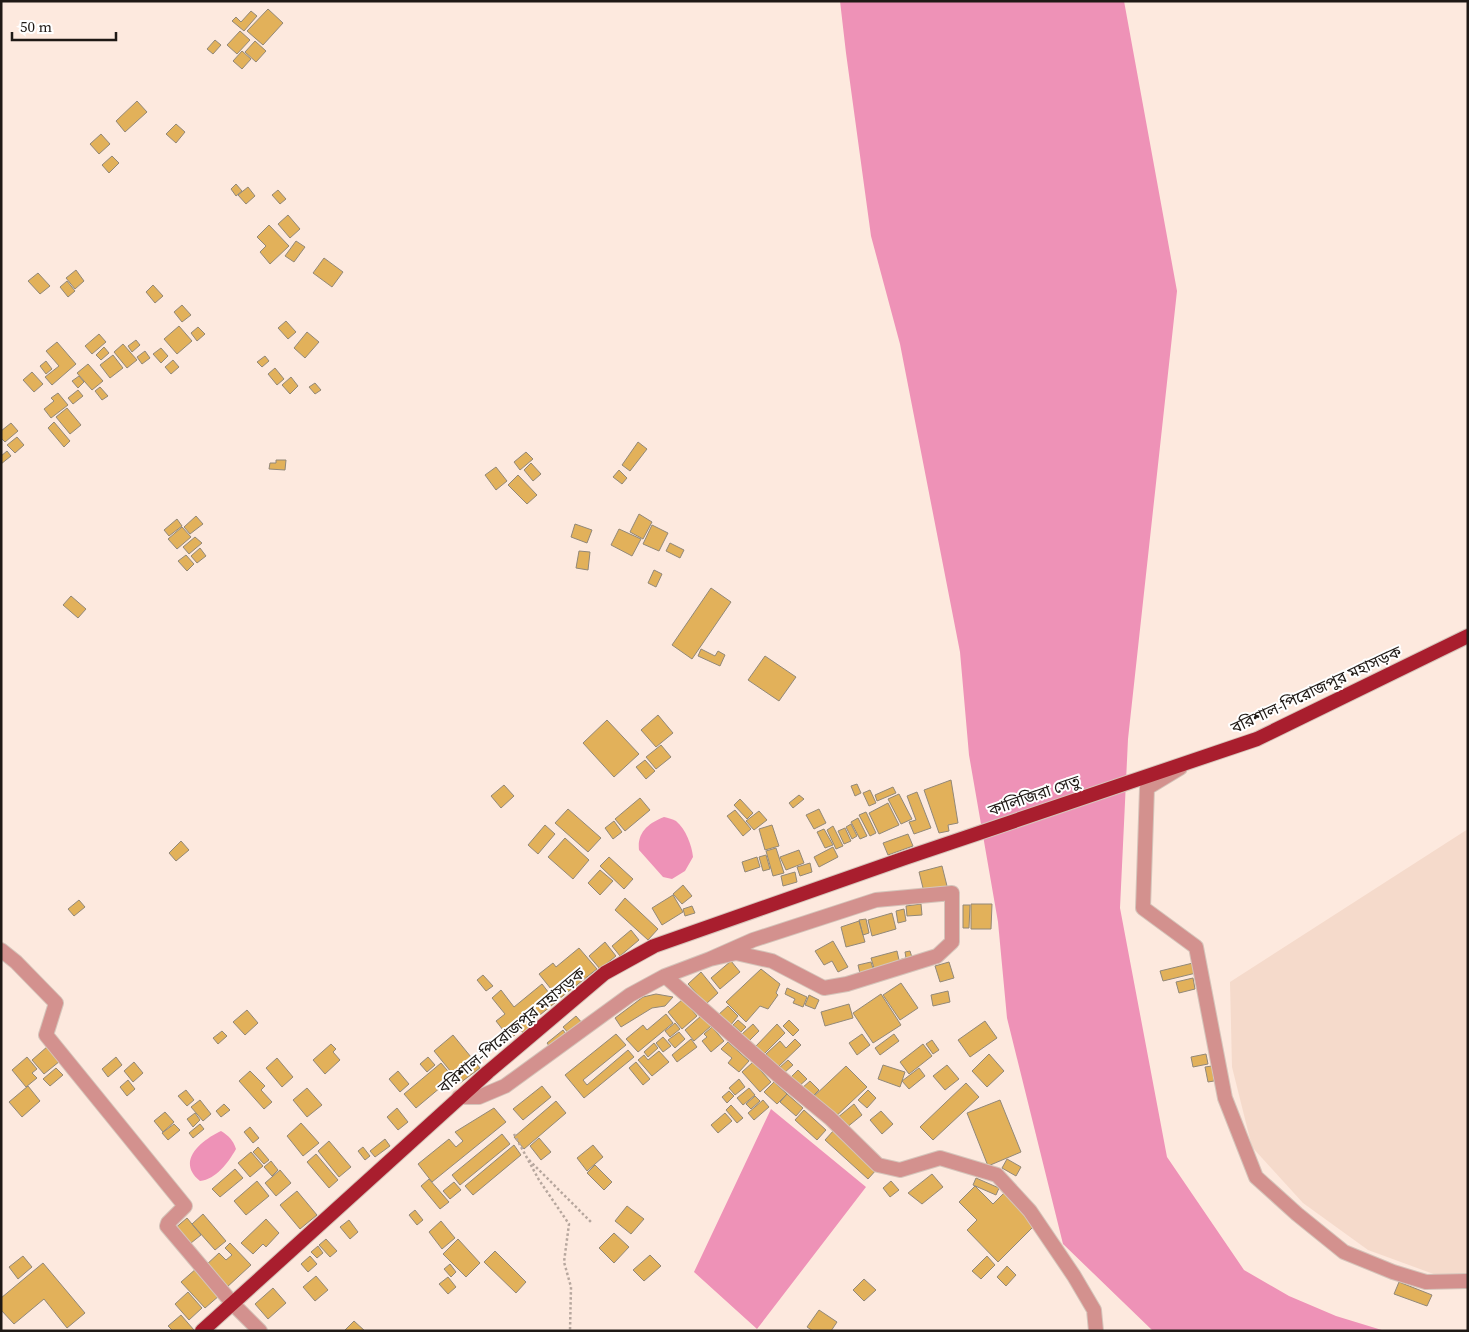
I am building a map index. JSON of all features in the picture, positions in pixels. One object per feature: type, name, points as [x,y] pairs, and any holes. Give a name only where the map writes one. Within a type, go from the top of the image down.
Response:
[{"type":"highway","name":"বরিশাল-পিরোজপুর মহাসড়ক","points":[[1175,766],[1257,739],[1468,636]]},
{"type":"highway","name":"কালিজিরা সেতু","points":[[905,858],[1175,766]]},
{"type":"highway","name":"বরিশাল-পিরোজপুর মহাসড়ক","points":[[202,1331],[459,1098],[605,973],[654,946],[905,858]]},
{"type":"street","points":[[1194,760],[1147,788],[1144,908],[1196,948],[1225,1098],[1256,1177],[1296,1214],[1344,1252],[1393,1272],[1426,1282],[1468,1281]]},
{"type":"street","points":[[459,1098],[479,1097],[505,1086],[630,995],[665,976],[753,940],[876,900],[952,893],[952,942],[937,956],[847,984],[824,988],[772,961],[736,953],[710,959]]},
{"type":"street","points":[[1,950],[16,962],[56,1003],[46,1035],[185,1206],[167,1226],[233,1304],[260,1331]]},
{"type":"street","points":[[665,976],[830,1118],[878,1165],[900,1170],[940,1158],[997,1175],[1030,1211],[1074,1276],[1094,1310],[1096,1331]]},
{"type":"path","points":[[514,1134],[539,1180],[569,1224],[564,1262],[571,1287],[570,1331]]},
{"type":"path","points":[[526,1157],[592,1222]]},
{"type":"shaded area","points":[[840,1],[1124,1],[1177,291],[1128,739],[1120,908],[1167,1157],[1244,1270],[1289,1296],[1336,1316],[1385,1331],[1153,1331],[1063,1244],[1007,1018],[998,922],[969,755],[960,652],[900,344],[871,236]]},
{"type":"shaded area","points":[[664,817],[676,821],[683,828],[690,843],[693,857],[685,871],[672,879],[663,877],[639,850],[640,838],[645,829],[653,822]]},
{"type":"shaded area","points":[[1468,829],[1468,1276],[1450,1280],[1368,1250],[1303,1203],[1252,1147],[1232,1067],[1230,982]]},
{"type":"shaded area","points":[[771,1109],[866,1187],[757,1329],[694,1272]]},
{"type":"shaded area","points":[[221,1131],[230,1138],[236,1149],[216,1174],[200,1181],[190,1166],[191,1159],[199,1146]]},
{"type":"building","points":[[268,9],[283,23],[263,45],[247,31]]},
{"type":"building","points":[[251,11],[257,16],[244,31],[232,21],[236,17],[241,22]]},
{"type":"building","points":[[240,31],[250,40],[237,54],[227,45]]},
{"type":"building","points":[[215,40],[221,45],[213,54],[207,49]]},
{"type":"building","points":[[255,41],[266,51],[256,62],[245,52]]},
{"type":"building","points":[[242,51],[251,59],[242,69],[233,61]]},
{"type":"building","points":[[137,101],[147,112],[125,132],[116,121]]},
{"type":"building","points":[[176,124],[185,132],[176,143],[166,134]]},
{"type":"building","points":[[101,134],[110,144],[99,154],[90,144]]},
{"type":"building","points":[[112,156],[119,163],[109,173],[102,165]]},
{"type":"building","points":[[236,184],[242,191],[236,196],[231,189]]},
{"type":"building","points":[[248,187],[255,196],[246,204],[238,195]]},
{"type":"building","points":[[278,190],[286,199],[280,204],[272,195]]},
{"type":"building","points":[[288,215],[300,229],[290,238],[278,224]]},
{"type":"building","points":[[269,225],[289,246],[270,264],[260,252],[266,246],[257,237]]},
{"type":"building","points":[[296,241],[305,247],[294,262],[285,256]]},
{"type":"building","points":[[324,258],[343,272],[332,287],[313,273]]},
{"type":"building","points":[[76,270],[84,281],[75,289],[66,278]]},
{"type":"building","points":[[38,273],[50,286],[40,294],[28,281]]},
{"type":"building","points":[[67,281],[75,291],[68,297],[60,287]]},
{"type":"building","points":[[153,285],[163,296],[155,303],[146,292]]},
{"type":"building","points":[[182,305],[191,315],[182,322],[174,312]]},
{"type":"building","points":[[286,321],[296,332],[288,339],[278,328]]},
{"type":"building","points":[[179,326],[192,341],[177,354],[164,339]]},
{"type":"building","points":[[198,327],[205,334],[197,341],[191,333]]},
{"type":"building","points":[[307,332],[319,342],[305,358],[294,348]]},
{"type":"building","points":[[99,334],[106,342],[92,354],[85,346]]},
{"type":"building","points":[[136,340],[140,345],[132,352],[128,346]]},
{"type":"building","points":[[57,342],[76,364],[52,385],[45,377],[59,366],[46,351]]},
{"type":"building","points":[[123,344],[137,360],[127,368],[114,352]]},
{"type":"building","points":[[104,347],[109,353],[101,360],[96,355]]},
{"type":"building","points":[[161,348],[168,356],[161,363],[153,354]]},
{"type":"building","points":[[145,351],[150,358],[142,364],[137,357]]},
{"type":"building","points":[[113,355],[123,368],[110,378],[100,365]]},
{"type":"building","points":[[265,356],[269,361],[262,367],[257,362]]},
{"type":"building","points":[[173,360],[179,367],[171,374],[165,367]]},
{"type":"building","points":[[46,361],[52,369],[46,374],[40,366]]},
{"type":"building","points":[[88,364],[103,381],[92,390],[77,373]]},
{"type":"building","points":[[275,368],[284,379],[277,385],[268,374]]},
{"type":"building","points":[[32,372],[43,384],[34,392],[23,380]]},
{"type":"building","points":[[79,376],[84,382],[78,388],[72,381]]},
{"type":"building","points":[[291,377],[298,386],[290,394],[282,385]]},
{"type":"building","points":[[315,383],[321,390],[315,394],[309,387]]},
{"type":"building","points":[[100,387],[108,396],[102,400],[95,391]]},
{"type":"building","points":[[78,390],[83,396],[73,404],[68,398]]},
{"type":"building","points":[[58,393],[68,405],[51,418],[44,409],[54,401],[51,398]]},
{"type":"building","points":[[67,408],[81,425],[70,434],[56,417]]},
{"type":"building","points":[[54,422],[70,441],[64,447],[48,428]]},
{"type":"building","points":[[11,423],[18,431],[5,442],[1,438],[1,431]]},
{"type":"building","points":[[17,437],[24,445],[15,453],[7,445]]},
{"type":"building","points":[[638,442],[647,449],[630,471],[622,465]]},
{"type":"building","points":[[7,451],[11,456],[1,464],[1,456]]},
{"type":"building","points":[[526,452],[533,459],[520,470],[514,462]]},
{"type":"building","points":[[276,460],[286,460],[285,470],[269,469],[270,463],[276,463]]},
{"type":"building","points":[[531,463],[541,474],[533,481],[524,470]]},
{"type":"building","points":[[496,467],[507,481],[496,490],[485,475]]},
{"type":"building","points":[[619,470],[627,478],[622,484],[613,477]]},
{"type":"building","points":[[518,475],[537,495],[527,504],[508,485]]},
{"type":"building","points":[[639,514],[652,522],[643,539],[630,532]]},
{"type":"building","points":[[196,516],[203,524],[190,534],[184,527]]},
{"type":"building","points":[[177,519],[182,526],[169,536],[164,530]]},
{"type":"building","points":[[575,524],[592,530],[587,543],[571,537]]},
{"type":"building","points":[[652,525],[668,533],[659,551],[643,544]]},
{"type":"building","points":[[182,527],[191,537],[177,549],[168,539]]},
{"type":"building","points":[[619,529],[641,539],[632,556],[611,545]]},
{"type":"building","points":[[195,537],[202,543],[189,554],[183,547]]},
{"type":"building","points":[[670,543],[684,550],[680,558],[666,551]]},
{"type":"building","points":[[200,548],[206,556],[197,563],[191,556]]},
{"type":"building","points":[[579,551],[590,552],[588,570],[576,568]]},
{"type":"building","points":[[186,555],[194,564],[187,571],[178,561]]},
{"type":"building","points":[[654,570],[662,574],[656,587],[648,583]]},
{"type":"building","points":[[711,588],[731,602],[692,659],[672,645]]},
{"type":"building","points":[[71,596],[86,609],[78,618],[63,605]]},
{"type":"building","points":[[701,649],[715,656],[718,651],[725,655],[720,666],[698,656]]},
{"type":"building","points":[[765,656],[796,677],[779,701],[748,680]]},
{"type":"building","points":[[658,715],[673,733],[656,747],[641,730]]},
{"type":"building","points":[[607,720],[639,754],[614,777],[583,743]]},
{"type":"building","points":[[661,745],[671,757],[656,769],[646,757]]},
{"type":"building","points":[[645,760],[655,771],[646,779],[636,767]]},
{"type":"building","points":[[951,780],[958,823],[948,825],[949,831],[939,833],[924,790]]},
{"type":"building","points":[[857,784],[861,793],[855,796],[851,786]]},
{"type":"building","points":[[504,785],[514,796],[501,808],[491,796]]},
{"type":"building","points":[[893,787],[896,793],[877,801],[875,795]]},
{"type":"building","points":[[870,790],[876,803],[869,806],[863,793]]},
{"type":"building","points":[[917,792],[931,828],[914,834],[909,822],[916,820],[907,796]]},
{"type":"building","points":[[899,794],[912,819],[901,824],[888,799]]},
{"type":"building","points":[[799,795],[804,799],[793,808],[789,803]]},
{"type":"building","points":[[640,798],[650,810],[625,831],[615,819]]},
{"type":"building","points":[[740,799],[753,813],[747,819],[734,805]]},
{"type":"building","points":[[888,803],[899,825],[879,834],[869,813]]},
{"type":"building","points":[[568,809],[601,838],[588,852],[555,823]]},
{"type":"building","points":[[819,809],[826,823],[814,829],[806,815]]},
{"type":"building","points":[[735,810],[751,829],[743,836],[727,816]]},
{"type":"building","points":[[759,811],[767,820],[754,830],[746,821]]},
{"type":"building","points":[[866,812],[876,833],[870,836],[859,815]]},
{"type":"building","points":[[858,818],[867,836],[860,839],[851,822]]},
{"type":"building","points":[[614,821],[622,832],[613,839],[605,828]]},
{"type":"building","points":[[851,824],[857,836],[852,839],[846,827]]},
{"type":"building","points":[[545,825],[555,834],[538,854],[528,845]]},
{"type":"building","points":[[772,825],[779,846],[765,850],[759,829]]},
{"type":"building","points":[[833,826],[843,846],[836,849],[827,830]]},
{"type":"building","points":[[845,828],[851,841],[844,844],[838,831]]},
{"type":"building","points":[[824,829],[833,845],[825,848],[817,832]]},
{"type":"building","points":[[908,834],[913,846],[888,855],[883,843]]},
{"type":"building","points":[[565,838],[589,860],[573,879],[548,857]]},
{"type":"building","points":[[181,841],[189,850],[176,861],[169,853]]},
{"type":"building","points":[[833,847],[838,857],[819,867],[814,857]]},
{"type":"building","points":[[776,848],[784,873],[773,876],[766,851]]},
{"type":"building","points":[[799,850],[804,863],[786,870],[780,857]]},
{"type":"building","points":[[766,855],[770,869],[763,871],[759,857]]},
{"type":"building","points":[[609,857],[633,879],[624,889],[600,866]]},
{"type":"building","points":[[757,857],[760,867],[745,872],[742,862]]},
{"type":"building","points":[[810,863],[812,872],[800,876],[797,867]]},
{"type":"building","points":[[942,866],[947,886],[924,892],[919,872]]},
{"type":"building","points":[[600,870],[613,881],[600,895],[588,883]]},
{"type":"building","points":[[795,872],[797,882],[783,886],[781,876]]},
{"type":"building","points":[[683,885],[692,896],[682,904],[673,894]]},
{"type":"building","points":[[673,895],[683,912],[662,925],[652,908]]},
{"type":"building","points":[[625,898],[658,929],[648,940],[615,910]]},
{"type":"building","points":[[79,900],[85,907],[74,916],[68,909]]},
{"type":"building","points":[[921,904],[922,915],[907,916],[906,906]]},
{"type":"building","points":[[971,904],[992,904],[991,929],[971,929]]},
{"type":"building","points":[[963,905],[970,905],[969,928],[963,928]]},
{"type":"building","points":[[692,906],[695,913],[685,916],[683,909]]},
{"type":"building","points":[[904,909],[906,921],[898,923],[896,911]]},
{"type":"building","points":[[892,913],[896,929],[872,936],[868,920]]},
{"type":"building","points":[[866,919],[869,933],[863,935],[859,920]]},
{"type":"building","points":[[859,921],[865,942],[846,947],[841,927]]},
{"type":"building","points":[[631,930],[639,940],[620,956],[612,946]]},
{"type":"building","points":[[833,941],[848,967],[838,972],[832,961],[824,965],[815,951]]},
{"type":"building","points":[[605,942],[616,956],[600,969],[589,956]]},
{"type":"building","points":[[579,948],[597,969],[559,999],[539,974],[553,963],[556,967]]},
{"type":"building","points":[[897,951],[899,960],[906,958],[905,952],[910,951],[914,964],[876,975],[871,958]]},
{"type":"building","points":[[731,961],[740,972],[720,989],[711,978]]},
{"type":"building","points":[[871,962],[875,975],[861,978],[858,965]]},
{"type":"building","points":[[949,962],[954,978],[940,982],[935,966]]},
{"type":"building","points":[[1193,963],[1196,973],[1163,981],[1160,971]]},
{"type":"building","points":[[761,969],[780,984],[776,993],[778,995],[768,1009],[760,1006],[746,1022],[726,1002]]},
{"type":"building","points":[[701,972],[718,993],[706,1004],[688,984]]},
{"type":"building","points":[[483,975],[493,986],[486,991],[477,980]]},
{"type":"building","points":[[1193,978],[1195,989],[1179,993],[1176,982]]},
{"type":"building","points":[[901,983],[918,1008],[900,1020],[883,995]]},
{"type":"building","points":[[542,984],[556,1002],[530,1023],[534,1029],[525,1036],[521,1030],[510,1039],[496,1021],[505,1014],[492,998],[501,990],[514,1007]]},
{"type":"building","points":[[787,988],[807,997],[803,1007],[793,1003],[795,999],[785,994]]},
{"type":"building","points":[[948,991],[950,1002],[933,1006],[931,995]]},
{"type":"building","points":[[656,994],[673,997],[665,1006],[652,1008],[621,1027],[615,1018],[643,997]]},
{"type":"building","points":[[881,994],[901,1025],[873,1043],[853,1013]]},
{"type":"building","points":[[809,995],[819,1000],[815,1009],[805,1005]]},
{"type":"building","points":[[683,999],[697,1016],[682,1029],[668,1012]]},
{"type":"building","points":[[849,1004],[853,1018],[825,1026],[821,1012]]},
{"type":"building","points":[[728,1006],[738,1016],[730,1026],[718,1015]]},
{"type":"building","points":[[247,1010],[258,1023],[245,1035],[233,1022]]},
{"type":"building","points":[[666,1014],[673,1023],[638,1052],[626,1039],[643,1025],[647,1030]]},
{"type":"building","points":[[576,1016],[583,1024],[570,1035],[563,1027]]},
{"type":"building","points":[[701,1016],[711,1026],[694,1041],[685,1030]]},
{"type":"building","points":[[738,1020],[746,1027],[741,1032],[733,1025]]},
{"type":"building","points":[[789,1020],[799,1030],[793,1036],[783,1026]]},
{"type":"building","points":[[985,1021],[997,1038],[970,1057],[958,1040]]},
{"type":"building","points":[[675,1023],[680,1029],[670,1037],[665,1031]]},
{"type":"building","points":[[753,1024],[759,1031],[749,1041],[742,1034]]},
{"type":"building","points":[[777,1024],[785,1033],[764,1054],[756,1046]]},
{"type":"building","points":[[712,1027],[724,1041],[711,1052],[702,1041],[707,1037],[704,1034]]},
{"type":"building","points":[[563,1030],[568,1037],[552,1050],[547,1043]]},
{"type":"building","points":[[222,1031],[227,1036],[218,1044],[213,1038]]},
{"type":"building","points":[[679,1032],[685,1039],[675,1048],[668,1040]]},
{"type":"building","points":[[616,1034],[626,1045],[583,1080],[587,1085],[628,1050],[634,1057],[584,1098],[565,1075]]},
{"type":"building","points":[[862,1034],[870,1045],[857,1055],[849,1043]]},
{"type":"building","points":[[894,1034],[899,1041],[880,1055],[875,1048]]},
{"type":"building","points":[[453,1035],[480,1068],[460,1083],[434,1051]]},
{"type":"building","points":[[663,1037],[671,1046],[663,1052],[656,1043]]},
{"type":"building","points":[[691,1039],[697,1047],[677,1062],[672,1055]]},
{"type":"building","points":[[795,1039],[801,1045],[778,1067],[766,1054],[780,1041],[786,1048]]},
{"type":"building","points":[[932,1040],[939,1050],[933,1054],[926,1044]]},
{"type":"building","points":[[728,1042],[749,1061],[739,1072],[728,1063],[732,1058],[721,1049]]},
{"type":"building","points":[[654,1043],[658,1048],[648,1057],[644,1052]]},
{"type":"building","points":[[331,1044],[336,1049],[333,1052],[340,1060],[325,1074],[313,1060]]},
{"type":"building","points":[[923,1044],[932,1056],[909,1074],[900,1062]]},
{"type":"building","points":[[48,1046],[60,1061],[44,1074],[32,1060]]},
{"type":"building","points":[[659,1051],[669,1062],[652,1076],[638,1060],[644,1055],[648,1060]]},
{"type":"building","points":[[989,1054],[1004,1071],[987,1087],[972,1071]]},
{"type":"building","points":[[1206,1054],[1208,1064],[1193,1067],[1191,1057]]},
{"type":"building","points":[[27,1057],[37,1069],[32,1073],[37,1078],[26,1087],[12,1070]]},
{"type":"building","points":[[116,1057],[122,1065],[108,1077],[102,1069]]},
{"type":"building","points":[[428,1057],[435,1065],[427,1072],[420,1064]]},
{"type":"building","points":[[277,1058],[293,1077],[282,1087],[266,1068]]},
{"type":"building","points":[[788,1060],[793,1065],[784,1073],[779,1068]]},
{"type":"building","points":[[134,1062],[143,1073],[133,1082],[124,1071]]},
{"type":"building","points":[[636,1062],[650,1079],[643,1085],[629,1068]]},
{"type":"building","points":[[753,1062],[771,1082],[760,1092],[742,1072]]},
{"type":"building","points":[[441,1063],[453,1077],[416,1108],[404,1094]]},
{"type":"building","points":[[883,1065],[905,1072],[900,1087],[878,1079]]},
{"type":"building","points":[[947,1065],[959,1079],[945,1090],[933,1076]]},
{"type":"building","points":[[846,1066],[867,1087],[831,1121],[811,1099]]},
{"type":"building","points":[[1212,1066],[1214,1081],[1208,1082],[1205,1067]]},
{"type":"building","points":[[56,1068],[63,1075],[50,1086],[43,1079]]},
{"type":"building","points":[[919,1068],[925,1076],[909,1089],[902,1081]]},
{"type":"building","points":[[798,1070],[807,1079],[797,1088],[789,1079]]},
{"type":"building","points":[[250,1071],[265,1086],[261,1090],[272,1102],[264,1109],[239,1081]]},
{"type":"building","points":[[398,1071],[409,1084],[400,1092],[389,1079]]},
{"type":"building","points":[[739,1079],[745,1087],[735,1095],[729,1088]]},
{"type":"building","points":[[128,1080],[135,1089],[127,1096],[120,1087]]},
{"type":"building","points":[[810,1081],[819,1090],[811,1098],[802,1088]]},
{"type":"building","points":[[774,1082],[787,1094],[777,1104],[764,1092]]},
{"type":"building","points":[[966,1083],[979,1097],[933,1140],[920,1127]]},
{"type":"building","points":[[28,1086],[40,1101],[22,1117],[9,1102]]},
{"type":"building","points":[[542,1086],[551,1097],[523,1120],[513,1109]]},
{"type":"building","points":[[307,1088],[322,1105],[307,1117],[293,1100]]},
{"type":"building","points":[[749,1088],[755,1095],[743,1105],[737,1098]]},
{"type":"building","points":[[186,1090],[194,1100],[187,1106],[178,1096]]},
{"type":"building","points":[[868,1090],[876,1098],[867,1108],[858,1100]]},
{"type":"building","points":[[729,1091],[734,1096],[727,1103],[722,1097]]},
{"type":"building","points":[[787,1094],[803,1108],[796,1116],[780,1102]]},
{"type":"building","points":[[755,1096],[760,1101],[751,1109],[746,1104]]},
{"type":"building","points":[[200,1100],[211,1114],[203,1121],[191,1107]]},
{"type":"building","points":[[763,1100],[769,1107],[754,1120],[748,1113]]},
{"type":"building","points":[[1000,1100],[1021,1152],[988,1166],[967,1113]]},
{"type":"building","points":[[556,1101],[566,1113],[524,1149],[514,1137]]},
{"type":"building","points":[[224,1104],[230,1110],[221,1117],[216,1111]]},
{"type":"building","points":[[854,1104],[862,1115],[846,1128],[837,1118]]},
{"type":"building","points":[[731,1105],[743,1118],[737,1123],[726,1110]]},
{"type":"building","points":[[397,1108],[408,1122],[398,1130],[387,1117]]},
{"type":"building","points":[[494,1108],[506,1122],[432,1182],[418,1164],[449,1139],[456,1147],[463,1141],[455,1132]]},
{"type":"building","points":[[804,1110],[826,1130],[817,1140],[795,1120]]},
{"type":"building","points":[[881,1111],[893,1124],[882,1134],[870,1120]]},
{"type":"building","points":[[165,1112],[174,1122],[163,1132],[154,1121]]},
{"type":"building","points":[[195,1113],[200,1120],[193,1127],[187,1119]]},
{"type":"building","points":[[725,1113],[732,1121],[718,1133],[711,1125]]},
{"type":"building","points":[[301,1123],[319,1143],[303,1156],[287,1136]]},
{"type":"building","points":[[174,1124],[180,1130],[168,1140],[162,1133]]},
{"type":"building","points":[[200,1124],[204,1129],[193,1138],[189,1133]]},
{"type":"building","points":[[250,1127],[259,1138],[253,1143],[244,1132]]},
{"type":"building","points":[[834,1130],[877,1169],[868,1179],[825,1140]]},
{"type":"building","points":[[502,1134],[510,1144],[460,1185],[452,1175]]},
{"type":"building","points":[[539,1138],[551,1152],[541,1160],[530,1146]]},
{"type":"building","points":[[385,1139],[390,1146],[375,1157],[370,1151]]},
{"type":"building","points":[[329,1141],[351,1167],[339,1177],[318,1151]]},
{"type":"building","points":[[514,1145],[521,1155],[473,1195],[465,1186]]},
{"type":"building","points":[[593,1145],[603,1157],[587,1171],[577,1158]]},
{"type":"building","points":[[258,1147],[269,1160],[264,1164],[253,1152]]},
{"type":"building","points":[[363,1147],[370,1156],[365,1160],[358,1151]]},
{"type":"building","points":[[251,1152],[263,1166],[250,1177],[238,1163]]},
{"type":"building","points":[[316,1154],[338,1180],[329,1188],[307,1162]]},
{"type":"building","points":[[1007,1159],[1021,1167],[1016,1176],[1002,1168]]},
{"type":"building","points":[[271,1161],[278,1170],[272,1176],[264,1167]]},
{"type":"building","points":[[595,1165],[612,1182],[604,1190],[587,1173]]},
{"type":"building","points":[[235,1169],[243,1178],[220,1197],[212,1189]]},
{"type":"building","points":[[280,1170],[291,1183],[276,1196],[265,1183]]},
{"type":"building","points":[[932,1174],[943,1187],[922,1204],[908,1193]]},
{"type":"building","points":[[976,1178],[999,1188],[996,1195],[973,1185]]},
{"type":"building","points":[[429,1179],[449,1202],[440,1209],[421,1186]]},
{"type":"building","points":[[257,1181],[269,1196],[246,1215],[234,1201]]},
{"type":"building","points":[[891,1181],[899,1190],[890,1197],[883,1188]]},
{"type":"building","points":[[454,1182],[461,1190],[450,1199],[443,1191]]},
{"type":"building","points":[[975,1186],[993,1204],[1004,1193],[1035,1225],[998,1262],[967,1230],[977,1220],[959,1202]]},
{"type":"building","points":[[297,1191],[317,1215],[300,1229],[280,1205]]},
{"type":"building","points":[[627,1206],[644,1219],[631,1234],[615,1221]]},
{"type":"building","points":[[415,1210],[423,1220],[417,1225],[409,1215]]},
{"type":"building","points":[[203,1214],[226,1241],[215,1250],[192,1224]]},
{"type":"building","points":[[187,1218],[201,1235],[186,1247],[173,1230]]},
{"type":"building","points":[[266,1219],[279,1233],[266,1247],[263,1244],[253,1254],[241,1243]]},
{"type":"building","points":[[349,1220],[358,1232],[350,1239],[340,1227]]},
{"type":"building","points":[[441,1221],[455,1238],[442,1249],[429,1232]]},
{"type":"building","points":[[614,1233],[629,1247],[614,1263],[599,1248]]},
{"type":"building","points":[[326,1239],[337,1251],[330,1257],[319,1245]]},
{"type":"building","points":[[458,1239],[480,1263],[466,1277],[443,1254]]},
{"type":"building","points":[[230,1243],[251,1265],[226,1288],[205,1266],[219,1253],[226,1260],[232,1255],[225,1248]]},
{"type":"building","points":[[318,1246],[323,1253],[317,1258],[311,1252]]},
{"type":"building","points":[[495,1251],[526,1282],[516,1293],[484,1262]]},
{"type":"building","points":[[650,1255],[661,1266],[644,1281],[633,1270]]},
{"type":"building","points":[[23,1256],[32,1267],[18,1279],[9,1267]]},
{"type":"building","points":[[310,1256],[317,1264],[308,1272],[301,1264]]},
{"type":"building","points":[[987,1256],[995,1265],[981,1279],[972,1271]]},
{"type":"building","points":[[43,1263],[85,1313],[67,1328],[44,1299],[14,1324],[1,1310],[1,1298]]},
{"type":"building","points":[[450,1264],[456,1272],[451,1277],[444,1269]]},
{"type":"building","points":[[1007,1266],[1016,1275],[1006,1286],[997,1277]]},
{"type":"building","points":[[197,1268],[220,1295],[205,1308],[181,1282]]},
{"type":"building","points":[[316,1276],[328,1290],[315,1301],[303,1287]]},
{"type":"building","points":[[448,1277],[456,1287],[448,1294],[439,1284]]},
{"type":"building","points":[[864,1279],[876,1290],[864,1301],[853,1290]]},
{"type":"building","points":[[1399,1282],[1432,1295],[1427,1306],[1394,1294]]},
{"type":"building","points":[[273,1288],[286,1303],[268,1319],[255,1304]]},
{"type":"building","points":[[188,1292],[202,1308],[189,1320],[175,1304]]},
{"type":"building","points":[[819,1310],[837,1322],[831,1331],[813,1331],[807,1327]]},
{"type":"building","points":[[181,1315],[193,1331],[173,1331],[168,1326]]},
{"type":"building","points":[[354,1321],[365,1331],[344,1331]]}]
